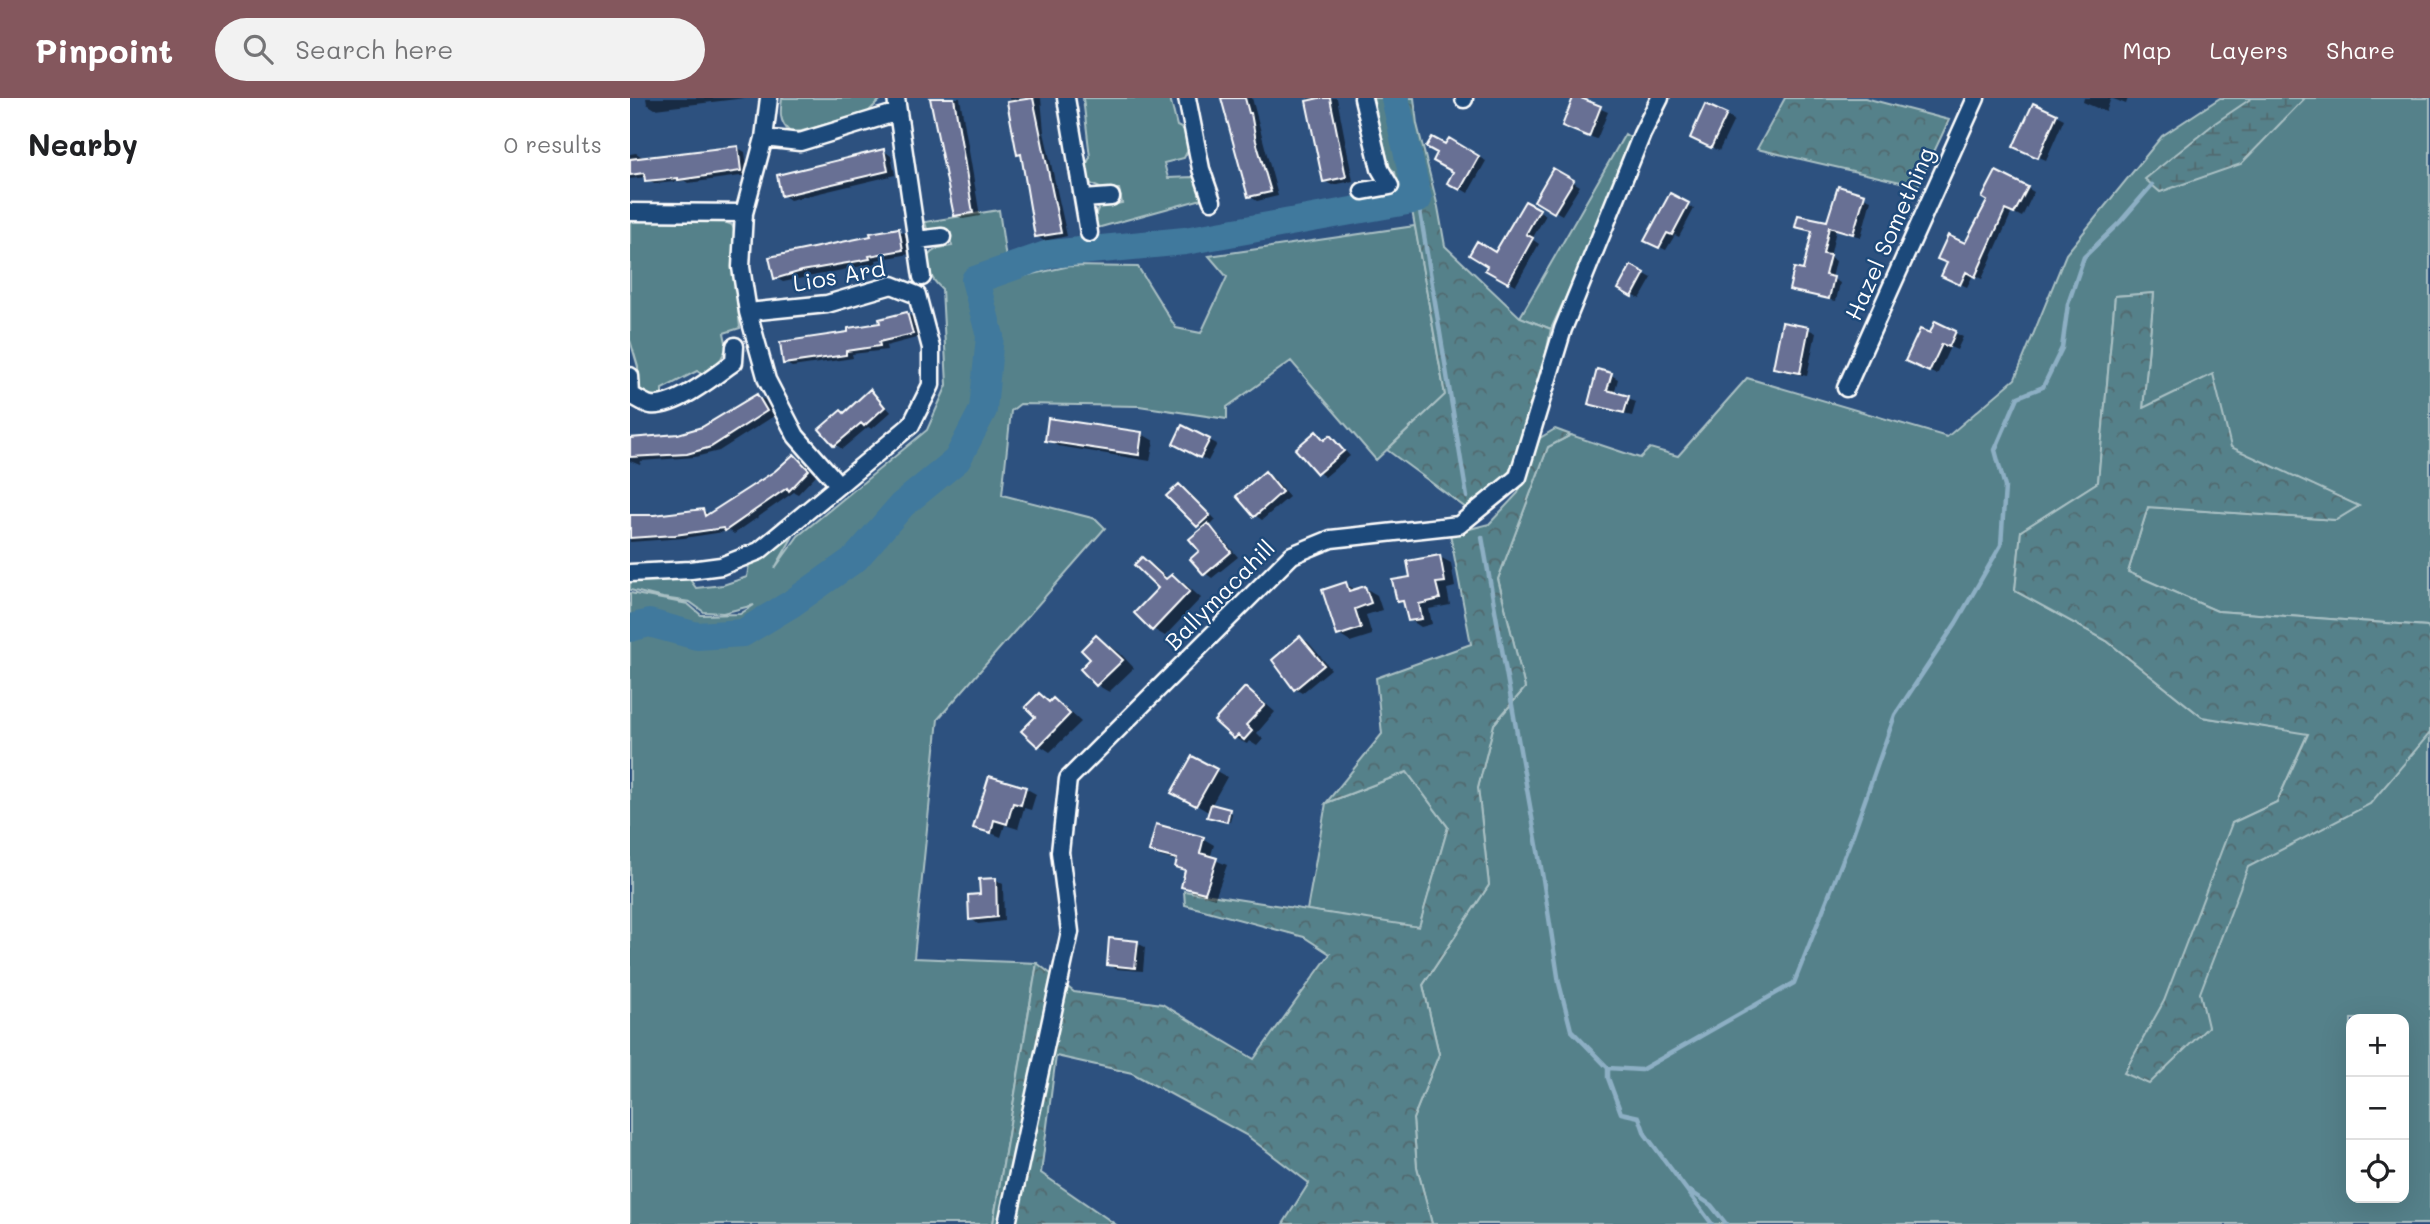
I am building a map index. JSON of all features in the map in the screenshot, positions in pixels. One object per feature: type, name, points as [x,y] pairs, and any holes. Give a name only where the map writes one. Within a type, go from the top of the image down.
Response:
[{"type":"street","points":[[769,98],[764,138],[744,213],[741,267],[748,312],[767,380],[796,436],[839,485]]},
{"type":"street","points":[[1066,98],[1089,233]]},
{"type":"street","points":[[1187,98],[1194,171],[1212,201]]},
{"type":"street","points":[[1363,98],[1380,170],[1390,186],[1363,191]]},
{"type":"street","name":"Ballymacahill","points":[[1007,1224],[1070,932],[1060,852],[1069,779],[1292,555],[1331,539],[1459,525],[1518,477],[1563,329],[1642,134],[1660,98]]},
{"type":"street","name":"Hazel Something","points":[[1846,388],[1976,98]]},
{"type":"street","points":[[764,138],[800,142],[897,105],[922,277]]},
{"type":"street","points":[[1084,199],[1111,197]]},
{"type":"street","points":[[630,212],[744,213]]},
{"type":"street","points":[[917,240],[942,237]]},
{"type":"street","name":"Lios Ard","points":[[630,573],[721,566],[759,551],[911,425],[931,385],[931,348],[917,295],[892,285],[827,304],[748,312]]},
{"type":"street","points":[[630,376],[631,396],[651,405],[678,399],[705,384],[734,362],[736,346]]},
{"type":"green space","points":[[782,98],[880,100],[867,113],[790,132],[781,116]]},
{"type":"green space","points":[[1083,98],[1170,98],[1177,126],[1185,130],[1190,146],[1184,158],[1164,163],[1168,178],[1193,177],[1200,183],[1202,199],[1097,228],[1093,219],[1099,207],[1122,203],[1119,189],[1102,189],[1091,184],[1085,167],[1090,157]]},
{"type":"green space","points":[[1372,98],[1388,98],[1406,194],[1353,203],[1354,199],[1398,189]]},
{"type":"green space","points":[[1392,98],[1414,98],[1417,124],[1445,246],[1520,317],[1551,329],[1529,421],[1511,468],[1499,487],[1486,499],[1466,508],[1387,450],[1445,395]]},
{"type":"green space","points":[[1785,98],[1865,98],[1949,120],[1918,186],[1757,149]]},
{"type":"green space","points":[[2220,98],[2430,98],[2430,632],[2427,626],[2217,611],[2128,572],[2148,507],[2336,520],[2358,506],[2143,409],[2154,293],[2115,296],[2098,482],[2021,531],[2015,591],[2107,641],[2202,717],[2308,733],[2277,802],[2232,823],[2241,854],[2430,713],[2430,1224],[1432,1224],[1417,1167],[1413,1119],[1439,1054],[1423,985],[1489,885],[1478,788],[1494,724],[1525,688],[1498,579],[1548,447],[1571,435],[1640,458],[1650,448],[1678,456],[1747,378],[1947,437],[2015,379],[2066,254],[2162,136]]},
{"type":"green space","points":[[2252,98],[2305,98],[2241,164],[2160,192],[2145,179],[2215,123]]},
{"type":"green space","points":[[1625,134],[1631,138],[1599,225],[1551,329],[1520,317],[1586,203]]},
{"type":"green space","points":[[999,210],[1006,259],[987,263],[992,283],[1070,266],[1138,267],[1176,328],[1201,333],[1227,277],[1209,256],[1415,226],[1445,395],[1376,460],[1291,361],[1227,407],[1227,419],[1139,406],[1020,404],[1011,411],[1002,495],[1096,519],[1105,528],[938,719],[914,958],[1037,963],[993,1224],[630,1224],[630,593],[688,604],[701,615],[740,614],[754,605],[723,613],[704,612],[690,602],[630,590],[630,580],[688,577],[696,588],[723,585],[747,577],[749,564],[792,538],[775,568],[798,536],[927,430],[947,385],[942,289],[928,270],[927,259],[937,249],[952,246],[947,229],[933,231],[927,229],[925,222]]},
{"type":"green space","points":[[630,220],[720,220],[732,225],[737,236],[734,264],[740,328],[724,333],[727,347],[721,359],[703,375],[697,371],[662,389],[662,395],[653,399],[639,391],[638,367],[630,340]]},
{"type":"green space","points":[[2154,293],[2143,408],[2213,374],[2231,447],[2359,506],[2336,520],[2148,507],[2128,572],[2217,611],[2427,626],[2430,632],[2430,733],[2370,804],[2248,867],[2200,993],[2208,1027],[2149,1084],[2124,1073],[2164,1001],[2232,823],[2277,802],[2308,734],[2202,717],[2107,641],[2015,591],[2021,531],[2098,482],[2115,296]]},
{"type":"green space","points":[[1555,429],[1571,435],[1548,447],[1498,579],[1525,688],[1494,724],[1478,788],[1489,885],[1423,985],[1439,1054],[1413,1119],[1417,1167],[1432,1224],[1283,1224],[1309,1183],[1246,1135],[1132,1073],[1056,1056],[1041,1173],[1115,1224],[993,1224],[1037,963],[1074,992],[1162,1004],[1254,1059],[1330,954],[1304,937],[1185,905],[1184,891],[1419,927],[1448,827],[1407,772],[1326,803],[1382,734],[1376,678],[1471,644],[1450,534],[1489,524],[1518,493],[1540,438]]},
{"type":"green space","points":[[1407,772],[1448,827],[1419,928],[1307,910],[1326,803]]},
{"type":"building","points":[[930,98],[954,98],[973,213],[954,216]]},
{"type":"building","points":[[1033,98],[1061,233],[1035,237],[1021,154],[1017,155],[1007,102]]},
{"type":"building","points":[[1221,98],[1245,98],[1271,192],[1248,197]]},
{"type":"building","points":[[1330,98],[1346,177],[1323,182],[1306,101]]},
{"type":"building","points":[[1573,98],[1581,98],[1601,106],[1589,137],[1562,126]]},
{"type":"building","points":[[2033,103],[2057,114],[2038,158],[2013,147]]},
{"type":"building","points":[[1705,104],[1727,114],[1711,148],[1690,138]]},
{"type":"building","points":[[1432,137],[1445,144],[1449,138],[1479,156],[1460,190],[1447,183],[1453,172],[1433,161],[1437,153],[1426,147]]},
{"type":"building","points":[[738,146],[741,171],[678,180],[645,181],[644,173],[630,175],[630,159]]},
{"type":"building","points":[[884,149],[888,171],[781,196],[777,175]]},
{"type":"building","points":[[1553,168],[1574,180],[1554,213],[1534,201]]},
{"type":"building","points":[[1996,171],[2028,187],[2014,214],[2005,210],[1975,277],[1966,272],[1960,285],[1941,276],[1947,263],[1937,259],[1948,235],[1965,243],[1987,201],[1982,198]]},
{"type":"building","points":[[1838,186],[1865,194],[1853,234],[1829,227],[1823,254],[1830,255],[1825,275],[1834,277],[1829,299],[1789,290],[1794,268],[1803,270],[1812,231],[1795,227],[1798,215],[1827,221]]},
{"type":"building","points":[[1670,193],[1689,203],[1672,235],[1667,233],[1659,248],[1644,241]]},
{"type":"building","points":[[1525,201],[1540,209],[1526,234],[1533,238],[1508,283],[1485,270],[1487,266],[1469,255],[1477,241],[1495,252]]},
{"type":"building","points":[[899,228],[903,250],[774,279],[769,257]]},
{"type":"building","points":[[1631,265],[1645,273],[1632,297],[1618,289]]},
{"type":"building","points":[[907,312],[913,334],[879,342],[880,346],[846,351],[846,355],[783,364],[780,342],[848,332],[848,328],[880,323],[879,319]]},
{"type":"building","points":[[1935,321],[1956,331],[1949,347],[1942,344],[1929,372],[1905,361],[1920,329],[1930,333]]},
{"type":"building","points":[[1782,322],[1809,327],[1800,373],[1773,368]]},
{"type":"building","points":[[1597,369],[1612,373],[1607,390],[1629,396],[1624,413],[1588,404]]},
{"type":"building","points":[[870,389],[885,407],[864,426],[861,423],[834,446],[819,429],[841,410],[844,413]]},
{"type":"building","points":[[757,394],[767,411],[711,447],[687,454],[630,457],[630,438],[678,434],[702,427]]},
{"type":"building","points":[[1048,418],[1142,432],[1139,455],[1045,441]]},
{"type":"building","points":[[1182,425],[1210,439],[1200,458],[1173,444]]},
{"type":"building","points":[[1316,431],[1324,440],[1330,435],[1344,451],[1317,474],[1295,449]]},
{"type":"building","points":[[794,454],[809,470],[789,491],[787,488],[725,531],[723,528],[630,538],[630,515],[703,509],[705,516],[775,471]]},
{"type":"building","points":[[1265,471],[1282,492],[1254,517],[1236,496]]},
{"type":"building","points":[[1179,484],[1210,515],[1197,527],[1166,496]]},
{"type":"building","points":[[1208,523],[1231,552],[1204,575],[1190,559],[1199,551],[1189,539]]},
{"type":"building","points":[[1440,555],[1445,582],[1436,583],[1440,599],[1419,604],[1422,619],[1408,621],[1403,601],[1397,602],[1392,580],[1410,577],[1407,561]]},
{"type":"building","points":[[1142,557],[1166,579],[1172,574],[1190,591],[1152,631],[1134,613],[1158,588],[1134,565]]},
{"type":"building","points":[[1346,582],[1349,591],[1365,586],[1371,603],[1355,609],[1361,628],[1337,636],[1322,590]]},
{"type":"building","points":[[1096,635],[1123,660],[1096,686],[1080,669],[1090,659],[1081,650]]},
{"type":"building","points":[[1300,636],[1324,665],[1294,690],[1272,660]]},
{"type":"building","points":[[1245,687],[1265,705],[1246,725],[1252,731],[1244,740],[1238,735],[1234,739],[1214,721]]},
{"type":"building","points":[[1039,693],[1049,702],[1053,698],[1070,714],[1038,747],[1021,731],[1035,717],[1025,707]]},
{"type":"building","points":[[1192,756],[1217,769],[1196,806],[1171,793]]},
{"type":"building","points":[[989,776],[1026,787],[1021,805],[1013,803],[1007,824],[994,820],[991,833],[973,828]]},
{"type":"building","points":[[1211,804],[1230,809],[1227,822],[1207,817]]},
{"type":"building","points":[[1156,824],[1204,837],[1200,853],[1217,858],[1205,893],[1181,887],[1185,870],[1175,867],[1177,859],[1149,852]]},
{"type":"building","points":[[996,878],[997,917],[969,920],[968,895],[980,894],[979,879]]},
{"type":"building","points":[[1109,938],[1138,941],[1135,968],[1107,965]]},
{"type":"waterway","points":[[630,628],[649,623],[697,636],[743,633],[791,604],[856,558],[902,505],[957,460],[983,410],[990,336],[975,280],[1049,254],[1185,241],[1418,199],[1395,98]]},
{"type":"waterway","points":[[1482,537],[1559,983],[1571,1030],[1608,1068],[1641,1070],[1794,983],[1852,837],[1895,715],[1956,623],[2001,545],[2005,487],[1995,450],[2018,397],[2043,387],[2062,348],[2068,304],[2084,257],[2120,222],[2152,185]]},
{"type":"waterway","points":[[1418,199],[1467,497]]},
{"type":"waterway","points":[[1608,1068],[1608,1078],[1621,1113],[1639,1117],[1645,1134],[1712,1224]]},
{"type":"waterway","points":[[1690,1191],[1711,1205],[1726,1224]]}]
